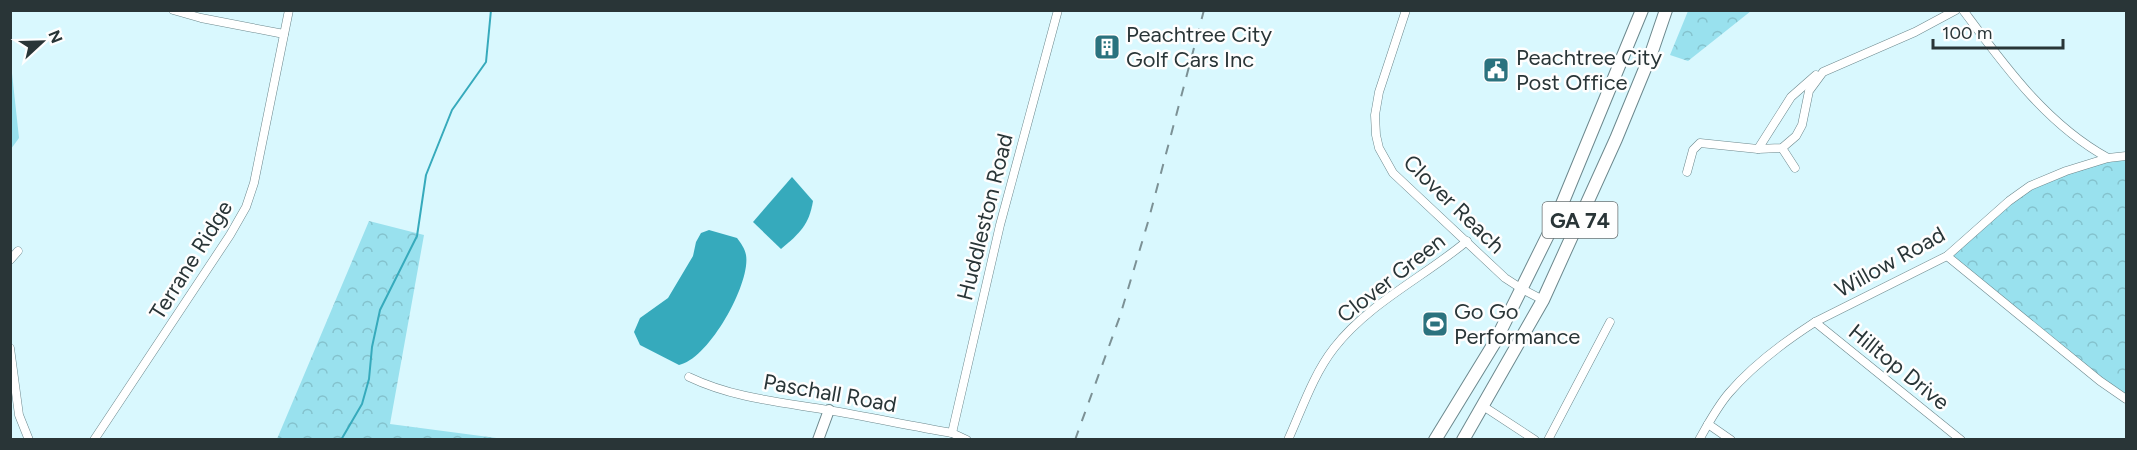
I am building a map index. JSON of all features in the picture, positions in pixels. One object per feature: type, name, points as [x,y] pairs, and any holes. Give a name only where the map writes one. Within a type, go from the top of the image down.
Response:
[{"type":"main road","name":"GA 74","points":[[1435,440],[1495,342],[1555,221],[1642,10]]},
{"type":"main road","name":"GA 74","points":[[1462,440],[1543,300],[1616,139],[1651,54],[1666,10]]},
{"type":"street","points":[[173,10],[201,18],[284,34]]},
{"type":"street","name":"Terrane Ridge","points":[[94,440],[246,207],[254,183],[289,10]]},
{"type":"street","name":"Huddleston Road","points":[[952,433],[1000,225],[1058,10]]},
{"type":"street","name":"Clover Reach","points":[[1406,10],[1379,92],[1376,125],[1379,148],[1393,173],[1510,281],[1543,300]]},
{"type":"street","points":[[1758,149],[1791,97],[1813,76],[1906,36],[1956,10]]},
{"type":"street","points":[[1963,10],[2015,78],[2040,106],[2079,140],[2108,158]]},
{"type":"street","points":[[1687,172],[1693,150],[1700,143],[1758,149],[1782,148],[1796,136],[1802,125],[1809,91],[1822,72]]},
{"type":"street","points":[[1782,148],[1795,168]]},
{"type":"street","name":"Willow Road","points":[[1699,440],[1728,394],[1753,369],[1815,322],[1947,256],[2009,201],[2030,186],[2054,175],[2108,158],[2127,156]]},
{"type":"street","name":"Clover Green","points":[[1288,440],[1321,367],[1345,335],[1358,322],[1467,241]]},
{"type":"street","points":[[10,260],[18,251]]},
{"type":"street","points":[[1947,256],[2100,381],[2127,399]]},
{"type":"street","points":[[1548,440],[1610,322]]},
{"type":"street","name":"Hilltop Drive","points":[[1815,322],[1962,440]]},
{"type":"street","points":[[10,348],[19,415],[29,440]]},
{"type":"street","name":"Paschall Road","points":[[689,377],[713,388],[744,397],[952,433],[967,440]]},
{"type":"street","points":[[1483,406],[1535,440]]},
{"type":"street","points":[[818,440],[829,410]]},
{"type":"street","points":[[1708,424],[1731,440]]},
{"type":"green space","points":[[1688,10],[1751,11],[1688,61],[1670,55]]},
{"type":"green space","points":[[11,64],[19,138],[10,149]]},
{"type":"green space","points":[[2126,156],[2126,399],[1947,256],[2025,189],[2108,158]]},
{"type":"green space","points":[[369,221],[424,235],[390,424],[504,439],[277,439]]},
{"type":"shaded area","points":[[792,177],[813,201],[803,228],[781,249],[753,222]]},
{"type":"shaded area","points":[[709,230],[737,238],[746,255],[746,268],[735,301],[714,336],[690,360],[679,365],[640,345],[634,332],[640,318],[668,298],[693,256],[701,233]]},
{"type":"waterway","points":[[341,440],[362,404],[369,379],[372,347],[380,310],[417,236],[426,175],[452,110],[486,62],[491,10]]},
{"type":"railway","points":[[1075,440],[1120,316],[1148,222],[1204,10]]},
{"type":"place","name":"Peachtree City Golf Cars Inc","points":[[1107,47]]},
{"type":"place","name":"Peachtree City Post Office","points":[[1496,70]]},
{"type":"place","name":"Go Go Performance","points":[[1435,324]]}]
